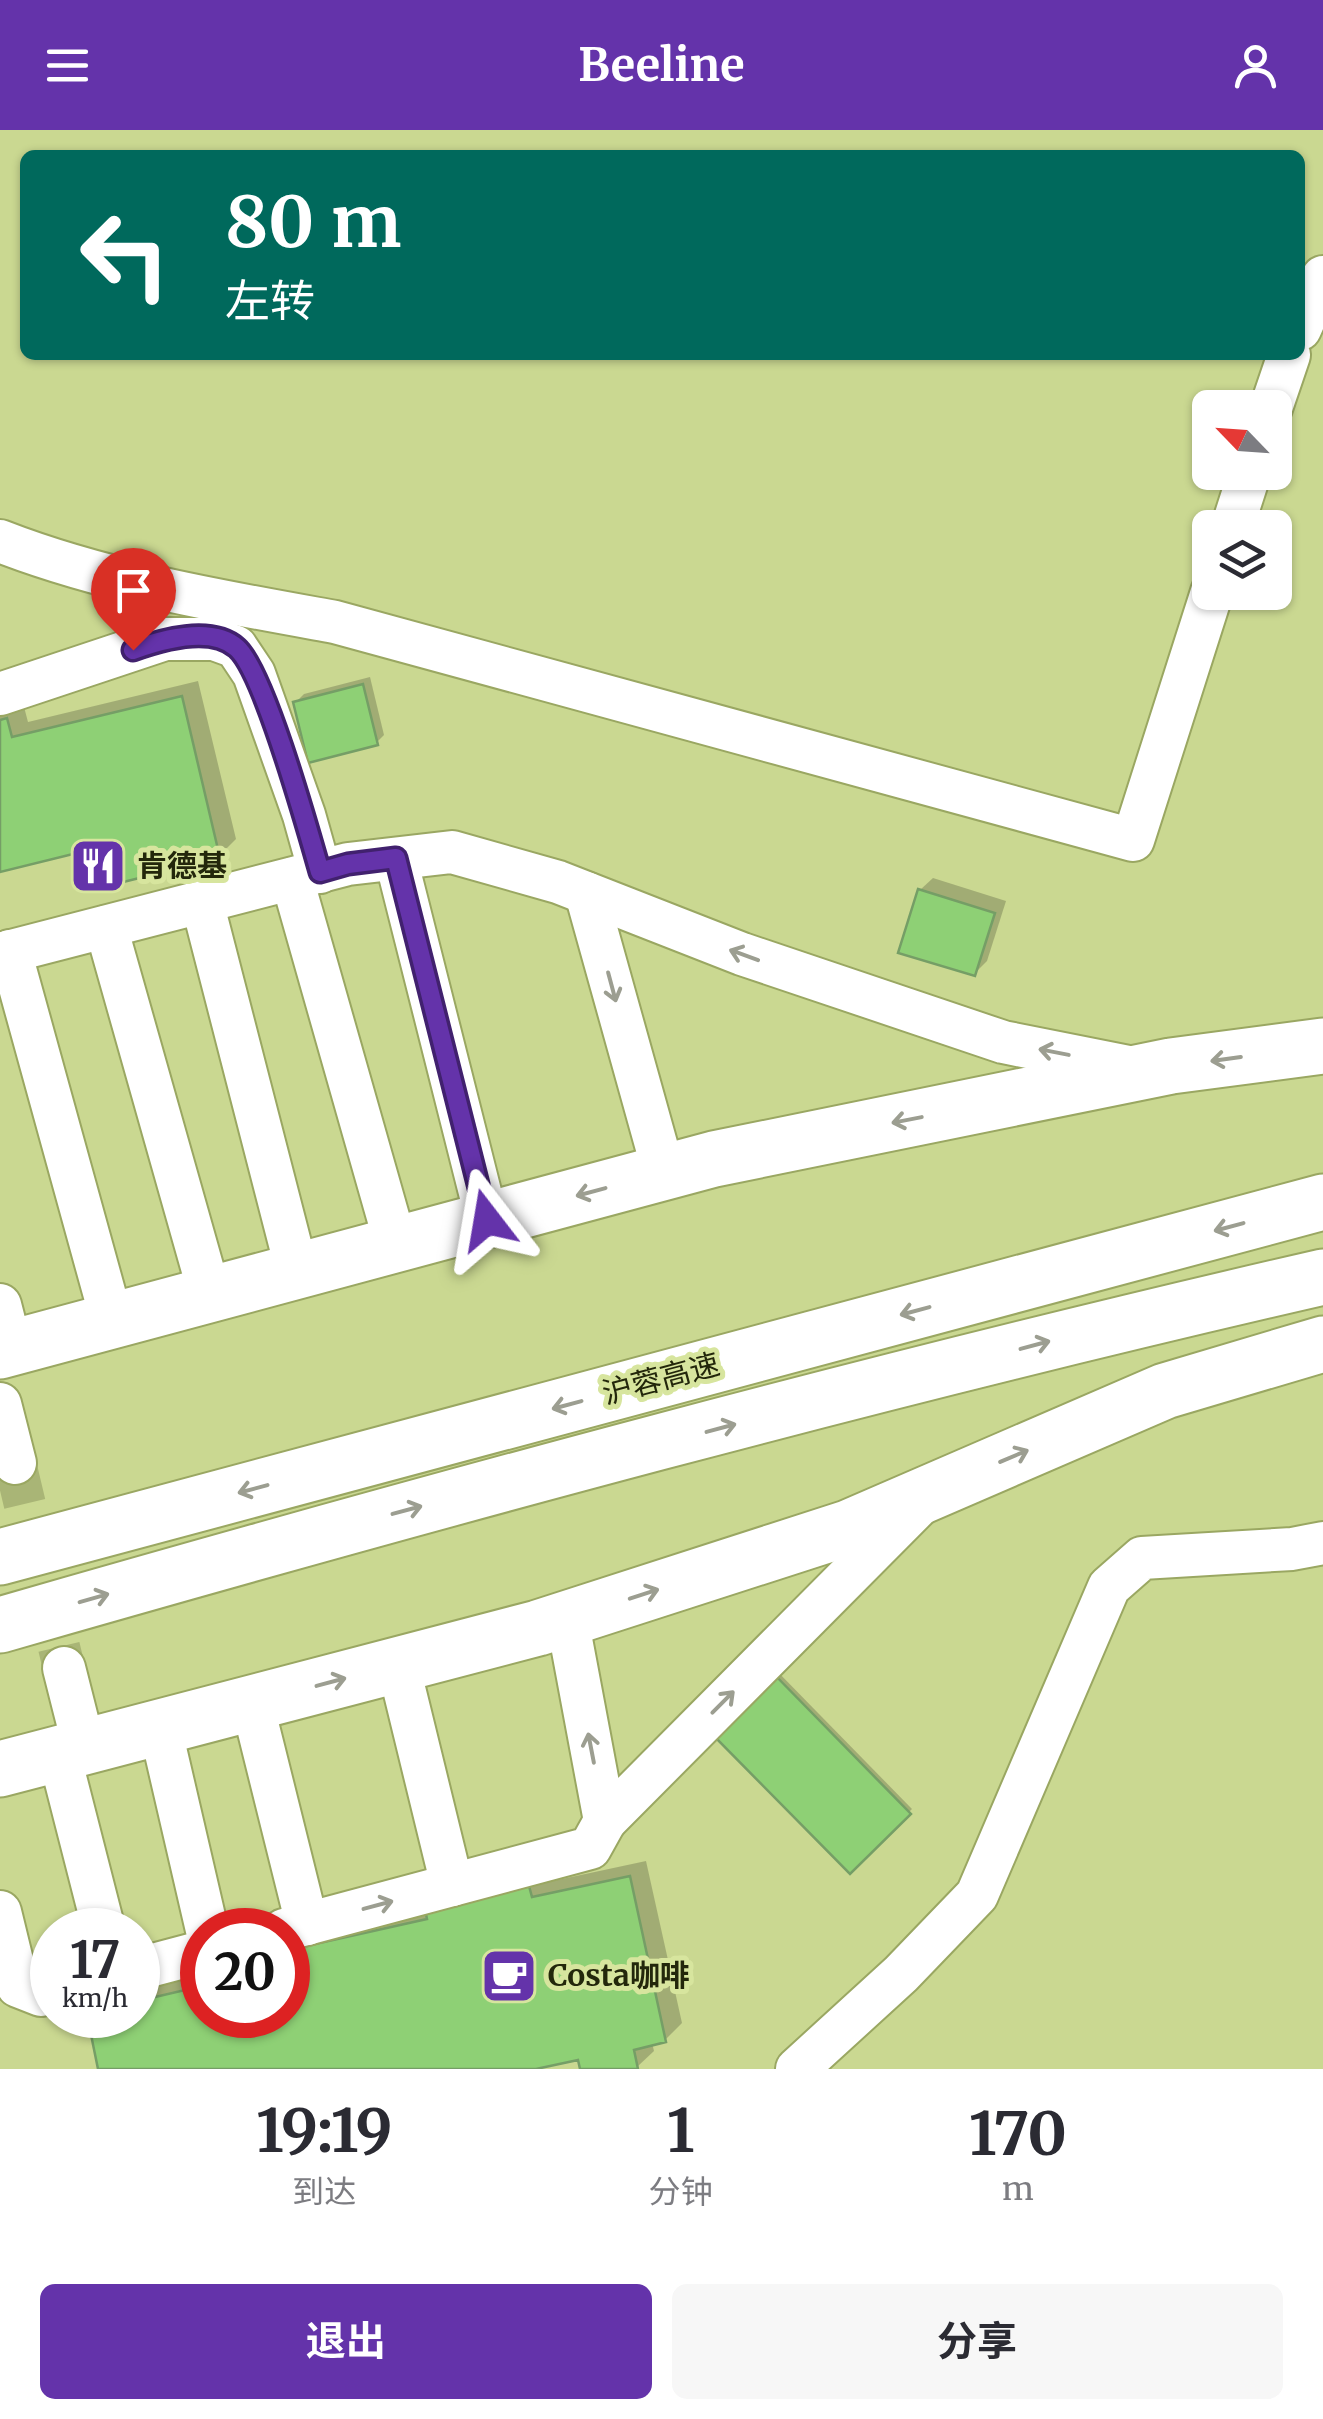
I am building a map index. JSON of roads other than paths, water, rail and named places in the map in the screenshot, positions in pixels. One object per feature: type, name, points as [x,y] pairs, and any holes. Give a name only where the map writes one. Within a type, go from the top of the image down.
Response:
[{"type":"highway","points":[[4,1335],[112,1321],[733,1155],[1150,1071],[1323,1046]]},
{"type":"highway","name":"沪蓉高速","points":[[0,1557],[1323,1202]]},
{"type":"highway","name":"沪蓉高速","points":[[0,1625],[454,1498],[1085,1332],[1323,1277]]},
{"type":"highway","points":[[0,1770],[567,1618],[848,1528],[1165,1391],[1323,1344]]},
{"type":"street","points":[[1305,319],[1323,278]]},
{"type":"street","points":[[1276,390],[1287,360]]},
{"type":"street","points":[[0,541],[211,600],[354,628],[1133,840],[1206,610]]},
{"type":"street","points":[[0,694],[165,639],[214,639],[236,647],[254,674],[304,815],[306,875],[396,1244]]},
{"type":"street","points":[[112,1321],[5,952],[348,864],[452,852],[586,893],[742,954],[1003,1042],[1150,1071]]},
{"type":"street","points":[[396,858],[487,1220]]},
{"type":"street","points":[[586,893],[664,1173]]},
{"type":"street","points":[[202,902],[296,1271]]},
{"type":"street","points":[[106,926],[210,1295]]},
{"type":"street","points":[[0,1404],[14,1463]]},
{"type":"street","points":[[310,1923],[590,1848],[605,1821],[934,1491]]},
{"type":"street","points":[[797,2069],[901,1974],[978,1895],[1109,1587],[1142,1558],[1292,1549],[1323,1543]]},
{"type":"street","points":[[567,1618],[605,1821]]},
{"type":"street","points":[[398,1664],[452,1885]]},
{"type":"street","points":[[64,1668],[71,1751],[100,1908]]},
{"type":"street","points":[[252,1703],[291,1908]]},
{"type":"street","points":[[160,1727],[203,1908]]},
{"type":"street","points":[[0,1912],[18,1986],[30,1991]]},
{"type":"tunnel","points":[[15,1463],[64,1668]]},
{"type":"place","name":"肯德基","points":[[98,866]]},
{"type":"place","name":"Costa咖啡","points":[[509,1976]]}]
